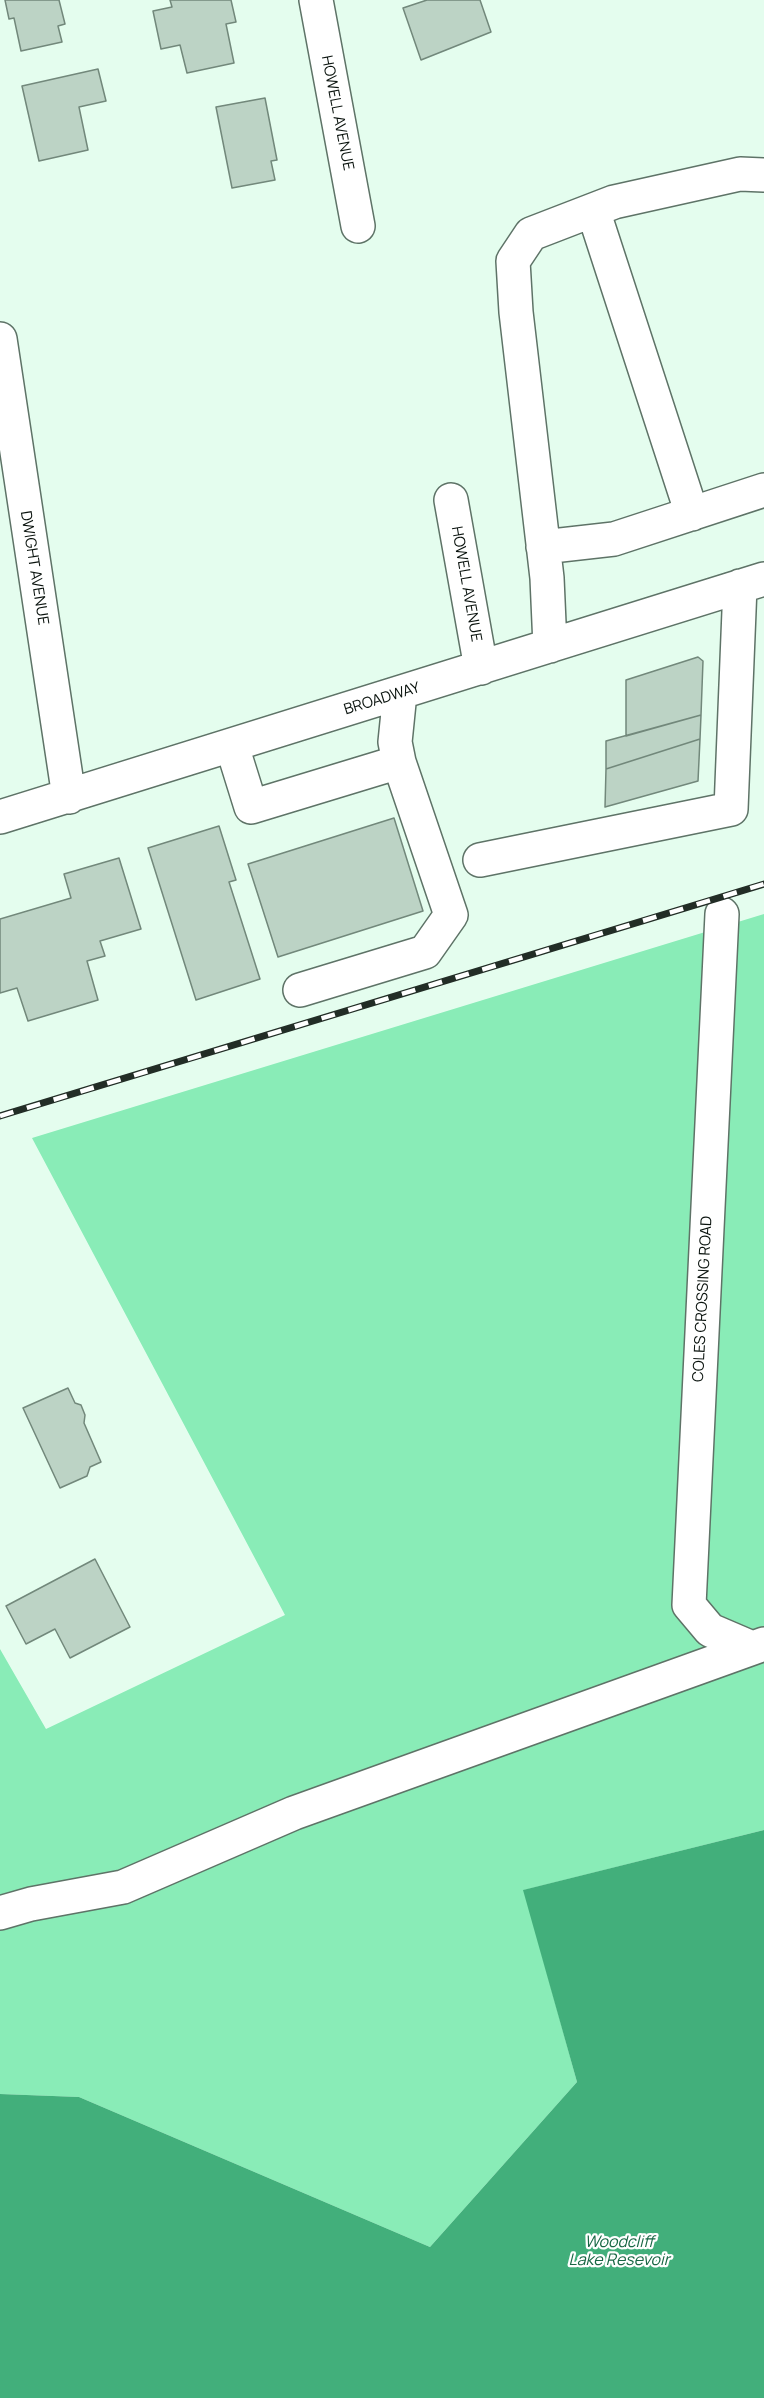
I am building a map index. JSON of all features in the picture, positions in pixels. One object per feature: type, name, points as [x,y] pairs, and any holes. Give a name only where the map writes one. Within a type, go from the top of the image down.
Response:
[{"type":"street","name":"HOWELL AVENUE","points":[[316,0],[358,226]]},
{"type":"street","points":[[549,646],[545,563],[516,312],[513,261],[531,234],[614,202],[740,174],[764,175]]},
{"type":"street","points":[[593,210],[692,514]]},
{"type":"street","name":"DWIGHT AVENUE","points":[[0,339],[69,797]]},
{"type":"street","points":[[545,563],[764,490]]},
{"type":"street","name":"HOWELL AVENUE","points":[[451,500],[481,668]]},
{"type":"street","points":[[480,860],[731,809],[752,583]]},
{"type":"street","name":"BROADWAY","points":[[0,818],[752,583]]},
{"type":"street","points":[[300,990],[425,952],[451,915],[399,762],[395,742],[400,693]]},
{"type":"street","points":[[232,746],[251,807],[399,762]]},
{"type":"street","name":"COLES CROSSING ROAD","points":[[722,914],[689,1605],[710,1630],[758,1646]]},
{"type":"street","points":[[0,1913],[31,1904],[123,1887],[294,1813],[758,1646]]},
{"type":"shaded area","points":[[764,914],[764,1830],[524,1890],[577,2082],[430,2247],[79,2097],[0,2094],[0,1649],[46,1729],[285,1615],[32,1138]]},
{"type":"water","name":"Woodcliff Lake Resevoir","points":[[764,1830],[764,2398],[0,2398],[0,2094],[79,2097],[430,2247],[577,2082],[523,1890]]},
{"type":"building","points":[[5,0],[59,0],[65,24],[58,26],[62,42],[21,51],[14,18],[9,19]]},
{"type":"building","points":[[170,0],[231,0],[236,22],[226,24],[234,63],[187,73],[180,45],[161,49],[153,11],[172,7]]},
{"type":"building","points":[[427,0],[480,0],[491,32],[421,60],[403,8]]},
{"type":"building","points":[[98,69],[106,101],[79,107],[88,150],[39,161],[22,86]]},
{"type":"building","points":[[265,98],[277,160],[271,161],[275,180],[232,188],[216,107]]},
{"type":"building","points":[[698,657],[703,661],[701,715],[626,736],[626,680]]},
{"type":"building","points":[[701,715],[700,739],[606,769],[606,741]]},
{"type":"building","points":[[700,739],[698,781],[605,807],[606,769]]},
{"type":"building","points":[[394,818],[423,911],[278,957],[248,864]]},
{"type":"building","points":[[219,826],[236,880],[229,882],[260,979],[196,1000],[148,848]]},
{"type":"building","points":[[119,858],[141,929],[100,941],[105,956],[87,961],[98,1000],[28,1021],[17,988],[0,993],[0,919],[71,898],[64,874]]},
{"type":"building","points":[[68,1388],[75,1403],[81,1405],[85,1415],[84,1423],[101,1462],[90,1467],[87,1476],[60,1488],[23,1408]]},
{"type":"building","points":[[95,1559],[130,1627],[70,1658],[55,1629],[26,1644],[6,1606]]},
{"type":"railway","points":[[0,1116],[764,884]]}]
